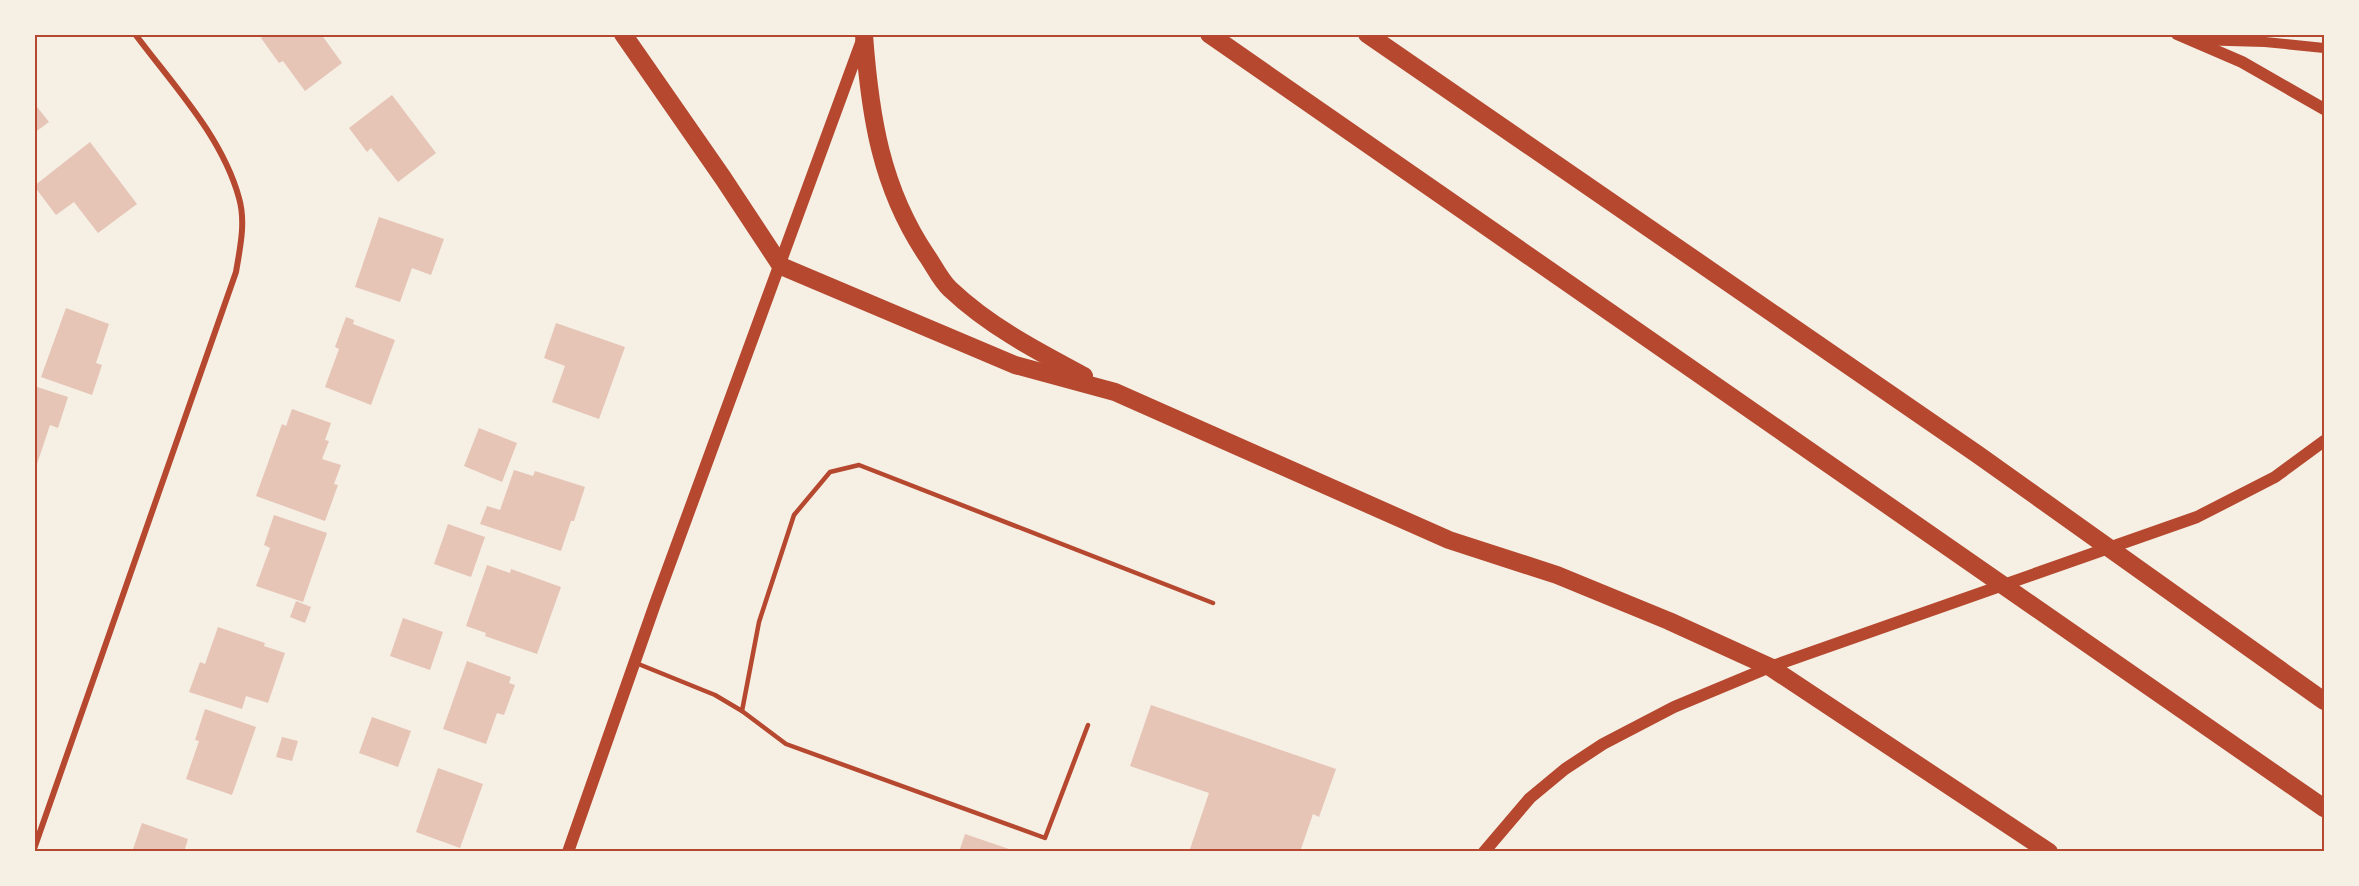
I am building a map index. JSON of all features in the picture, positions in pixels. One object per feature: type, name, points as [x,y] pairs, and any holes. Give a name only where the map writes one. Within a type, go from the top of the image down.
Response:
[{"type":"highway","points":[[623,34],[781,266],[1015,365],[1115,392]]},
{"type":"highway","points":[[1209,34],[2325,808]]},
{"type":"highway","points":[[1367,34],[1977,454],[2325,701]]},
{"type":"highway","points":[[864,35],[868,93],[878,145],[893,192],[910,230],[949,288],[1015,340],[1115,392],[1449,540],[1557,575],[1669,621],[1770,667],[2049,852]]},
{"type":"main road","points":[[2177,34],[2242,62],[2325,108]]},
{"type":"main road","points":[[568,852],[864,35]]},
{"type":"main road","points":[[1485,852],[1530,798],[1565,769],[1603,744],[1674,707],[1770,667],[2197,517],[2275,477],[2325,441]]},
{"type":"street","points":[[34,849],[236,272],[242,232],[240,200],[222,154],[135,34]]},
{"type":"street","points":[[2190,40],[2265,42],[2325,48]]},
{"type":"lane","points":[[742,711],[759,622],[794,515],[830,472],[849,467],[859,465],[1213,603]]},
{"type":"lane","points":[[635,662],[715,695],[742,711],[786,744],[1045,838],[1088,725]]},
{"type":"building","points":[[267,34],[321,34],[342,63],[305,91],[283,61],[279,63],[261,38]]},
{"type":"building","points":[[392,95],[436,153],[398,182],[371,148],[367,152],[349,128]]},
{"type":"building","points":[[34,103],[49,122],[34,133]]},
{"type":"building","points":[[90,142],[137,204],[98,233],[74,202],[56,215],[34,186]]},
{"type":"building","points":[[379,217],[444,239],[431,275],[412,268],[400,302],[355,287]]},
{"type":"building","points":[[66,308],[109,324],[96,363],[102,365],[92,395],[41,377]]},
{"type":"building","points":[[346,317],[354,320],[353,324],[395,340],[371,405],[325,387],[339,349],[335,347]]},
{"type":"building","points":[[556,323],[625,347],[599,419],[552,402],[565,366],[544,358]]},
{"type":"building","points":[[34,386],[68,397],[58,428],[50,425],[37,464],[34,463]]},
{"type":"building","points":[[292,409],[331,423],[325,440],[329,441],[322,459],[341,465],[334,484],[338,485],[325,521],[256,496],[282,424],[286,426]]},
{"type":"building","points":[[479,428],[517,443],[502,482],[464,466]]},
{"type":"building","points":[[514,470],[533,476],[535,471],[585,487],[561,551],[480,524],[487,506],[500,510]]},
{"type":"building","points":[[274,515],[327,533],[303,602],[256,586],[270,548],[264,545]]},
{"type":"building","points":[[448,524],[485,537],[471,577],[434,564]]},
{"type":"building","points":[[487,565],[510,573],[511,569],[561,587],[537,654],[485,636],[486,633],[466,626]]},
{"type":"building","points":[[296,601],[311,607],[305,623],[290,617]]},
{"type":"building","points":[[403,618],[443,632],[430,670],[390,656]]},
{"type":"building","points":[[218,627],[265,643],[264,646],[285,653],[268,703],[246,696],[242,709],[189,692],[200,662],[205,664]]},
{"type":"building","points":[[467,661],[511,677],[509,683],[515,685],[504,715],[497,713],[486,744],[443,729]]},
{"type":"building","points":[[1151,705],[1336,769],[1319,817],[1313,814],[1300,852],[1189,852],[1209,793],[1130,766]]},
{"type":"building","points":[[205,709],[256,727],[232,795],[186,779],[199,741],[195,740]]},
{"type":"building","points":[[372,717],[411,731],[398,767],[359,753]]},
{"type":"building","points":[[282,737],[298,741],[292,761],[276,757]]},
{"type":"building","points":[[438,768],[483,784],[460,848],[416,832]]},
{"type":"building","points":[[142,823],[188,839],[184,852],[132,852]]},
{"type":"building","points":[[965,834],[1015,851],[1015,852],[959,852]]}]
